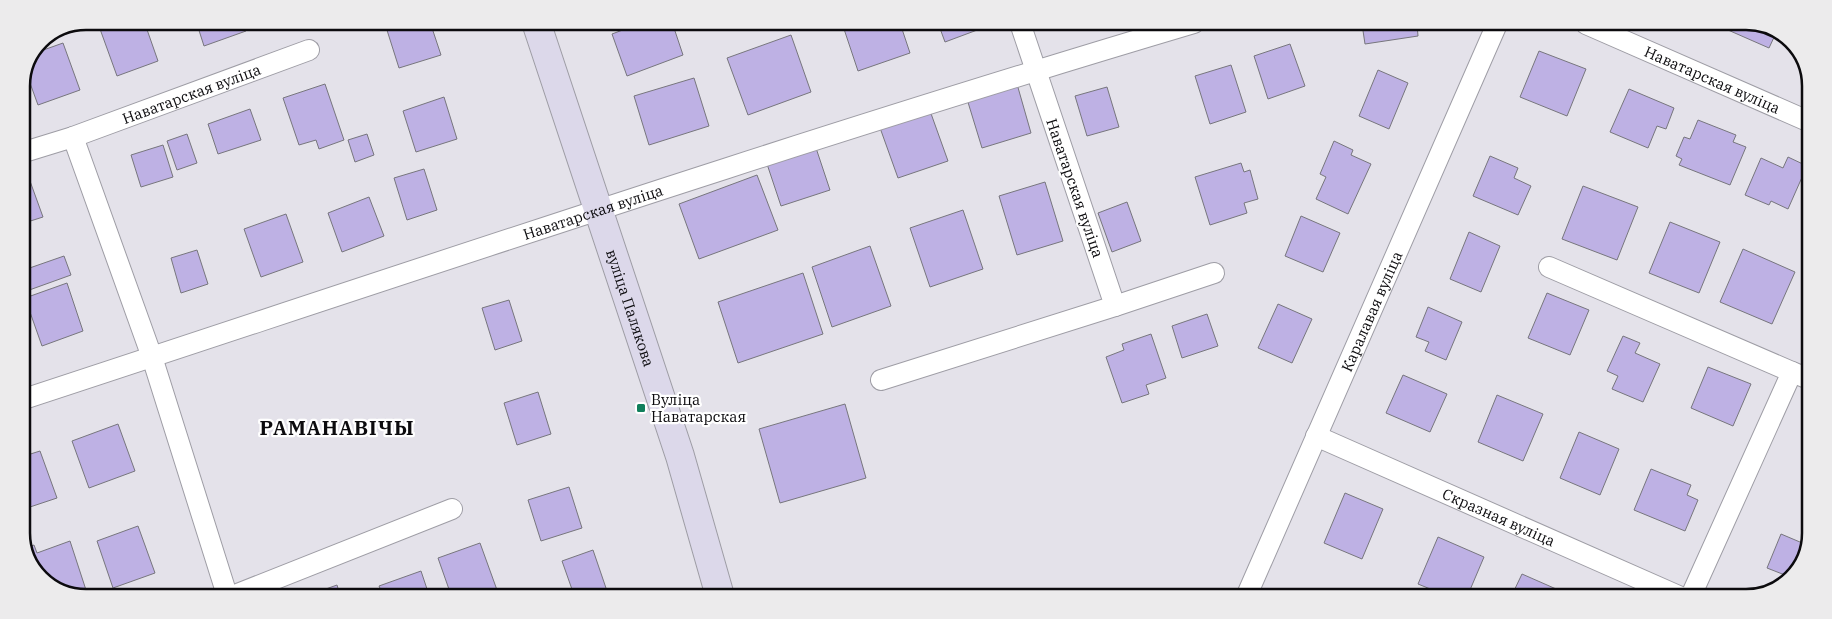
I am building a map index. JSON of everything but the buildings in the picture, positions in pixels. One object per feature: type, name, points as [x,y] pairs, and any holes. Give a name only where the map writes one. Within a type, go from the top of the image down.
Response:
[{"type":"street","name":"вуліца Палякова","points":[[539,30],[677,446],[718,589]]},
{"type":"street","name":"Наватарская вуліца","points":[[1022,30],[1115,306]]},
{"type":"street","name":"Наватарская вуліца","points":[[30,397],[598,210],[1035,70],[1173,30]]},
{"type":"street","name":"Каралавая вуліца","points":[[1249,589],[1495,30]]},
{"type":"street","name":"Наватарская вуліца","points":[[1600,30],[1802,118]]},
{"type":"street","name":"Наватарская вуліца","points":[[30,150],[73,137],[309,50]]},
{"type":"street","points":[[73,137],[152,357],[225,589]]},
{"type":"street","points":[[1549,267],[1800,375],[1694,589]]},
{"type":"street","points":[[881,380],[1214,273]]},
{"type":"street","name":"Скразная вуліца","points":[[1316,436],[1663,589]]},
{"type":"street","points":[[250,589],[452,509]]},
{"type":"place","name":"Вуліца Наватарская","points":[[641,408]]},
{"type":"district","name":"РАМАНАВІЧЫ","points":[[337,427]]}]
